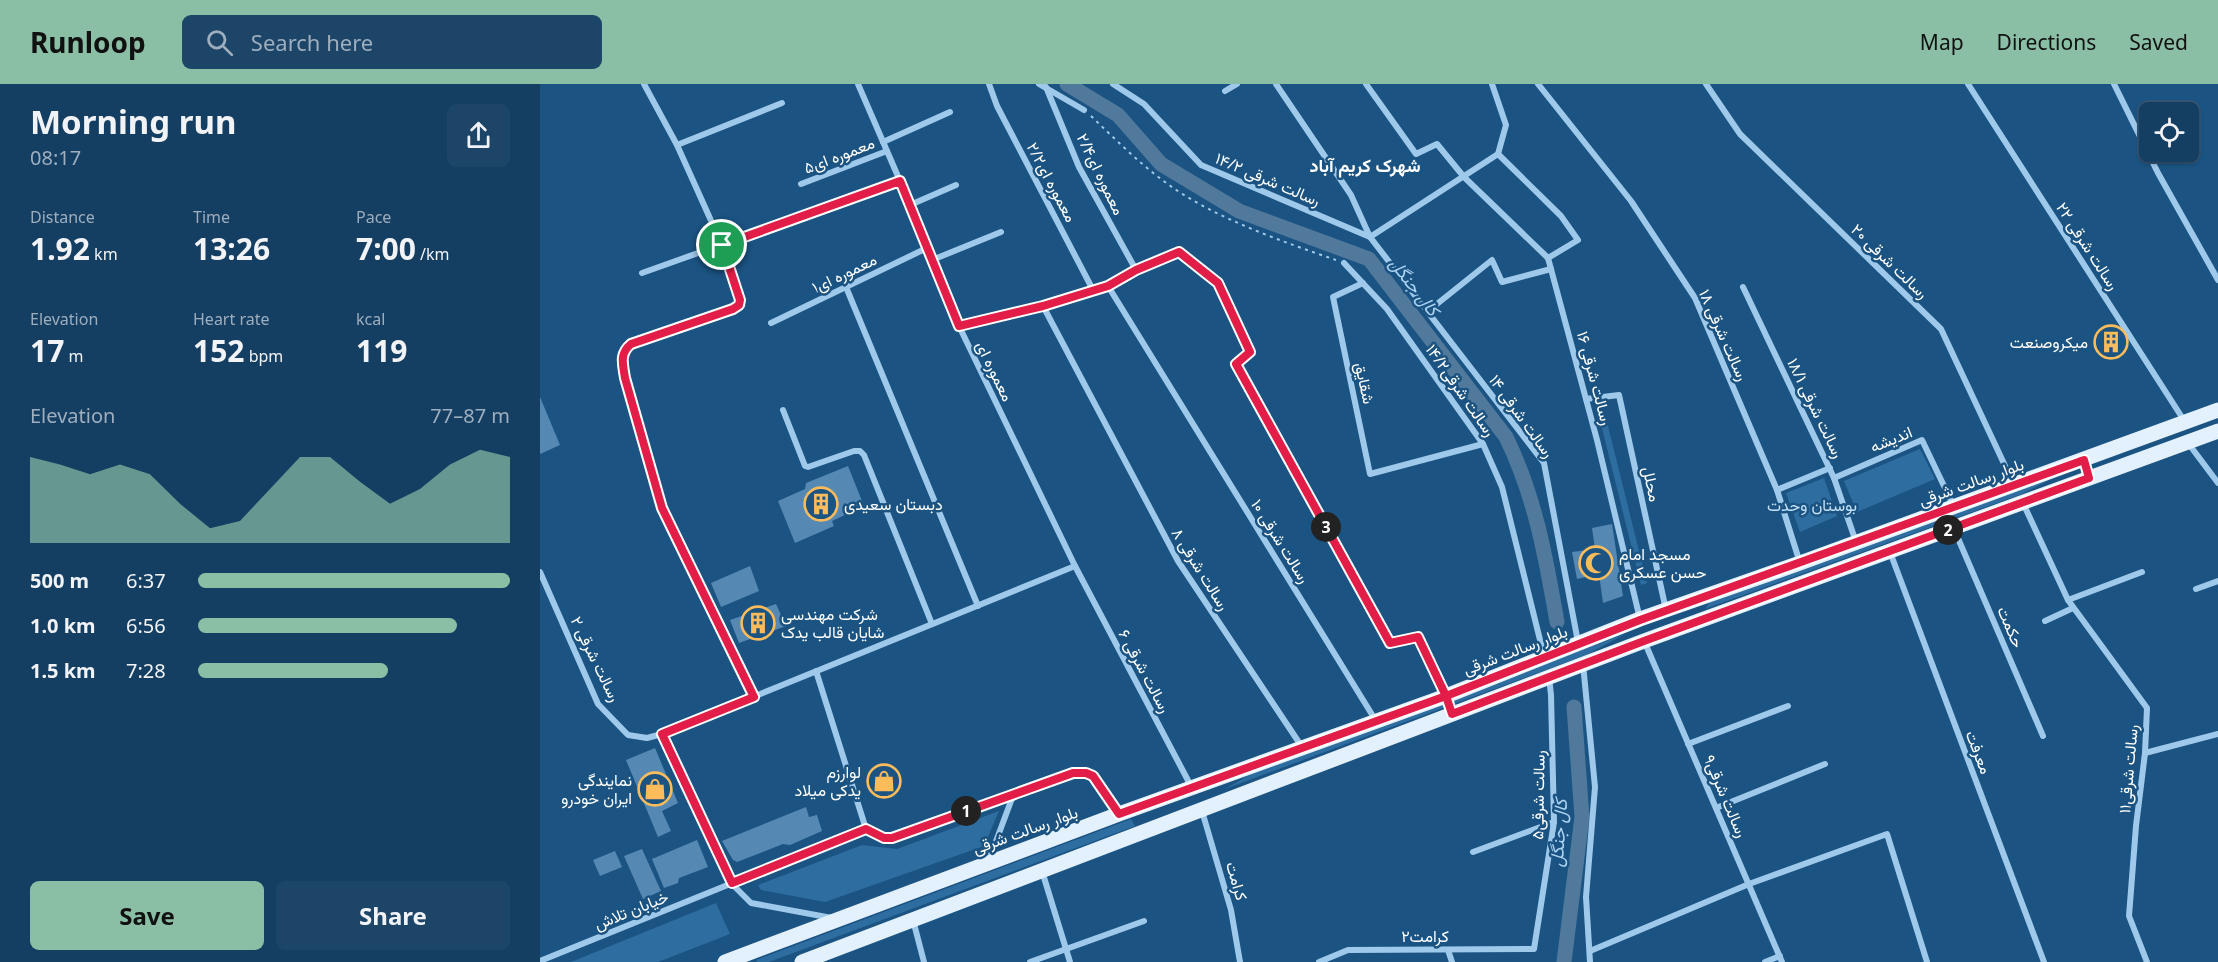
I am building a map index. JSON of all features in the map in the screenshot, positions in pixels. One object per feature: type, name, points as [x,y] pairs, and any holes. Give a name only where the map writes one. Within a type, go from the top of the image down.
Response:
[{"type":"main road","name":"بلوار رسالت شرقی","points":[[734,960],[1119,814],[1446,696],[1640,620],[2218,410]]},
{"type":"main road","points":[[801,962],[1644,641],[2218,431]]},
{"type":"main road","points":[[2084,460],[2089,478]]},
{"type":"main road","points":[[1446,696],[1452,714]]},
{"type":"street","points":[[644,84],[677,146],[722,245],[740,300],[739,305],[733,309],[631,344],[622,357],[625,378],[662,508],[754,697]]},
{"type":"street","name":"معموره ای","points":[[858,84],[959,326],[1075,566]]},
{"type":"street","name":"معموره ای۲/۲","points":[[989,84],[997,106],[1094,290]]},
{"type":"street","points":[[1039,84],[1084,110]]},
{"type":"street","name":"رسالت شرقی ۱۴/۲","points":[[1113,84],[1144,104],[1201,165],[1370,237]]},
{"type":"street","points":[[1225,92],[1237,84]]},
{"type":"street","name":"رسالت شرقی ۱۴","points":[[1276,84],[1351,195],[1370,237],[1544,463],[1578,645]]},
{"type":"street","points":[[1366,84],[1416,154],[1437,144],[1464,177],[1548,258],[1578,240],[1561,216],[1498,154]]},
{"type":"street","points":[[1370,237],[1498,154],[1506,125],[1492,84]]},
{"type":"street","name":"رسالت شرقی ۱۸","points":[[1538,84],[1631,201],[1695,298],[1777,490],[1800,563]]},
{"type":"street","name":"رسالت شرقی ۲۰","points":[[1706,84],[1740,134],[1941,329],[2014,485]]},
{"type":"street","name":"رسالت شرقی ۲۲","points":[[1968,84],[2185,422]]},
{"type":"street","points":[[2114,84],[2158,173],[2218,280]]},
{"type":"street","name":"معموره ای۲/۴","points":[[1046,87],[1079,167],[1136,270]]},
{"type":"street","points":[[677,146],[782,103]]},
{"type":"street","points":[[883,142],[950,112]]},
{"type":"street","name":"معموره ای۵","points":[[801,184],[887,151]]},
{"type":"street","points":[[642,273],[900,181]]},
{"type":"street","points":[[910,205],[956,185]]},
{"type":"street","points":[[932,260],[1001,232]]},
{"type":"street","name":"معموره ای۱","points":[[771,323],[927,248]]},
{"type":"street","points":[[959,326],[1043,306],[1108,286],[1136,270],[1179,252],[1218,283],[1250,352],[1236,364],[1390,643],[1418,637],[1446,696]]},
{"type":"street","name":"رسالت شرقی ۱۶","points":[[1548,258],[1586,399],[1640,620]]},
{"type":"street","points":[[1427,312],[1492,261],[1502,282],[1551,269]]},
{"type":"street","name":"رسالت شرقی۱۴/۲","points":[[1344,263],[1387,309],[1483,444],[1502,487],[1544,658]]},
{"type":"street","name":"شقایق","points":[[1363,284],[1333,297],[1370,474],[1483,444]]},
{"type":"street","name":"رسالت شرقی ۱۰","points":[[1108,286],[1376,721]]},
{"type":"street","points":[[846,287],[978,606]]},
{"type":"street","name":"رسالت شرقی ۱۸/۱","points":[[1743,287],[1830,468],[1856,543]]},
{"type":"street","name":"رسالت شرقی ۸","points":[[1043,306],[1178,561],[1302,748]]},
{"type":"street","name":"محلل","points":[[1586,399],[1619,395],[1666,611]]},
{"type":"street","points":[[783,410],[805,466],[808,467],[854,451],[860,451],[864,455],[932,624]]},
{"type":"street","name":"اندیشه","points":[[1834,478],[1922,440],[1954,507]]},
{"type":"street","points":[[2188,442],[2218,483]]},
{"type":"street","points":[[1777,490],[1830,468]]},
{"type":"street","name":"رسالت شرقی۱۱","points":[[2023,503],[2068,600],[2147,708],[2145,753],[2136,826],[2129,916],[2147,962]]},
{"type":"street","name":"حکمت","points":[[1954,528],[2043,736]]},
{"type":"street","name":"معرفت","points":[[1890,552],[2044,962]]},
{"type":"street","name":"رسالت شرقی ۲","points":[[540,572],[598,704],[627,735],[647,738],[662,734],[1075,566]]},
{"type":"street","name":"رسالت شرقی ۶","points":[[1075,566],[1192,788]]},
{"type":"street","points":[[2068,600],[2142,573]]},
{"type":"street","points":[[2196,589],[2218,580]]},
{"type":"street","points":[[2045,621],[2073,608]]},
{"type":"street","name":"رسالت شرقی۹","points":[[1644,641],[1781,959]]},
{"type":"street","points":[[1583,664],[1595,787],[1586,897],[1590,962]]},
{"type":"street","points":[[816,672],[866,829],[884,838],[892,838],[1073,773],[1086,773],[1098,781],[1119,814]]},
{"type":"street","name":"رسالت شرقی۵","points":[[1534,949],[1554,822],[1549,677]]},
{"type":"street","points":[[1688,744],[1788,706]]},
{"type":"street","points":[[662,734],[732,883],[751,903],[838,919]]},
{"type":"street","points":[[2145,753],[2218,734]]},
{"type":"street","points":[[1716,808],[1825,764]]},
{"type":"street","points":[[988,863],[1014,793]]},
{"type":"street","name":"کرامت","points":[[1202,810],[1231,910],[1240,962]]},
{"type":"street","points":[[1473,852],[1554,822]]},
{"type":"street","name":"خیابان تلاش","points":[[540,961],[866,829]]},
{"type":"street","points":[[1590,951],[1749,884],[1887,834],[1927,962]]},
{"type":"street","points":[[1042,871],[1070,962]]},
{"type":"street","points":[[913,920],[924,962]]},
{"type":"street","points":[[1030,962],[1144,921]]},
{"type":"street","name":"کرامت۲","points":[[1319,962],[1348,950],[1534,949]]},
{"type":"street","points":[[1448,950],[1452,962]]},
{"type":"street","points":[[1765,962],[1781,959]]},
{"type":"path","points":[[1084,110],[1124,148],[1170,186],[1230,218],[1284,242],[1344,263]]},
{"type":"green space","points":[[1601,398],[1647,583],[1641,585],[1595,400]]},
{"type":"green space","points":[[1920,449],[1935,479],[1857,512],[1844,481]]},
{"type":"green space","points":[[2067,471],[2022,494],[1705,609],[1711,600]]},
{"type":"green space","name":"بوستان وحدت","points":[[1824,478],[1837,516],[1800,532],[1786,493]]},
{"type":"green space","points":[[1625,634],[1586,655],[1225,789],[1249,775]]},
{"type":"green space","points":[[999,811],[984,846],[825,902],[761,890],[758,885],[862,845],[897,849]]},
{"type":"green space","points":[[1131,819],[1135,826],[769,962],[757,962],[756,960]]},
{"type":"green space","points":[[716,903],[730,934],[658,962],[571,962]]},
{"type":"building","name":"میکروصنعت","points":[[2111,330],[2121,346],[2121,351],[2112,356],[2100,338]]},
{"type":"building","points":[[540,397],[560,445],[540,454]]},
{"type":"building","name":"دبستان سعیدی","points":[[848,466],[864,506],[832,521],[834,526],[795,543],[778,501],[805,489],[806,483]]},
{"type":"building","name":"مسجد امام حسن عسکری","points":[[1612,524],[1623,596],[1603,603],[1599,574],[1577,579],[1572,552],[1595,549],[1592,528]]},
{"type":"building","points":[[750,566],[759,591],[721,607],[711,583]]},
{"type":"building","name":"شرکت مهندسی شایان قالب یدک","points":[[776,604],[786,626],[739,643],[730,620]]},
{"type":"building","name":"نمایندگی ایران خودرو","points":[[655,748],[678,803],[662,811],[671,831],[658,837],[626,760]]},
{"type":"building","name":"لوارزم یدکی میلاد","points":[[891,771],[893,787],[876,794],[876,784],[880,777]]},
{"type":"building","points":[[806,807],[809,817],[817,815],[822,831],[790,845],[783,844],[737,862],[733,860],[722,841]]},
{"type":"building","points":[[697,840],[708,867],[679,878],[678,883],[664,888],[652,859]]},
{"type":"building","points":[[642,849],[661,891],[643,899],[624,856]]},
{"type":"building","points":[[615,851],[622,867],[600,876],[593,860]]},
{"type":"waterway","name":"کال جنگل","points":[[1067,84],[1118,115],[1161,164],[1239,211],[1369,259],[1506,437],[1532,505],[1544,551],[1557,622]]},
{"type":"waterway","name":"کال جنگل","points":[[1564,962],[1582,817],[1574,707]]},
{"type":"place","name":"میکروصنعت","points":[[2111,342]]},
{"type":"place","name":"دبستان سعیدی","points":[[821,504]]},
{"type":"place","name":"مسجد امام حسن عسکری","points":[[1596,563]]},
{"type":"place","name":"شرکت مهندسی شایان قالب یدک","points":[[758,623]]},
{"type":"place","name":"لوارزم یدکی میلاد","points":[[884,781]]},
{"type":"place","name":"نمایندگی ایران خودرو","points":[[655,789]]},
{"type":"district","name":"شهرک کریم آباد","points":[[1365,165]]},
{"type":"route","points":[[722,245],[740,300],[739,305],[631,344],[622,357],[625,378],[662,508],[754,697],[662,734],[732,883],[866,829],[884,838],[892,838],[1073,773],[1086,773],[1093,776],[1119,814],[1446,696],[1452,714],[2089,478],[2084,460],[1640,620],[1446,696],[1418,637],[1390,643],[1236,364],[1250,352],[1218,283],[1179,252],[1136,270],[1108,286],[1043,306],[959,326],[900,181],[722,245]]}]
